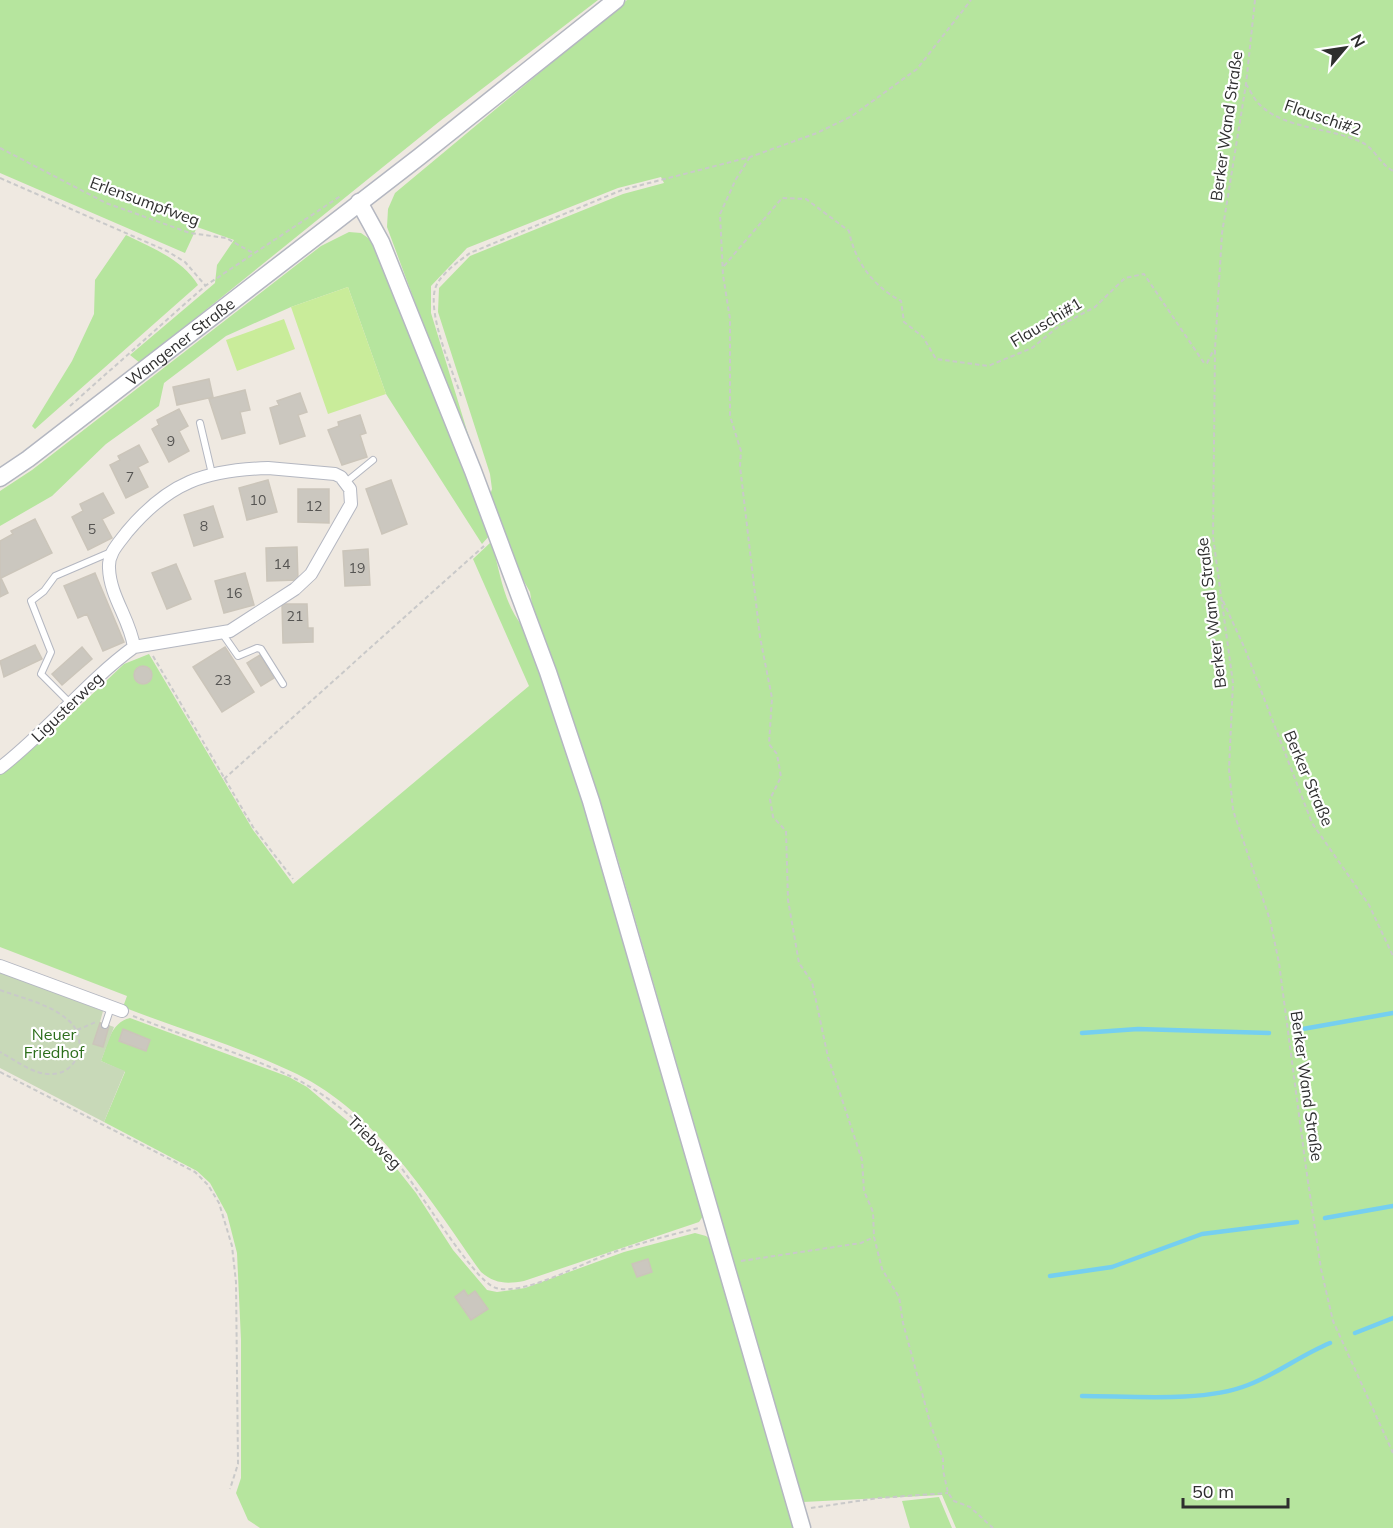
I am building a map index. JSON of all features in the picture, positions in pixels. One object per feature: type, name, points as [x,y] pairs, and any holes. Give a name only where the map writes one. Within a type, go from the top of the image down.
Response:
[{"type":"main road","name":"Wangener Straße","points":[[0,478],[28,459],[353,197],[616,0]]},
{"type":"main road","points":[[353,197],[381,242],[496,532],[548,672],[605,843],[802,1528]]},
{"type":"street","points":[[229,469],[308,470],[334,474],[346,482],[352,497],[351,504],[311,574],[295,589],[242,625],[222,633],[148,646],[135,646],[110,579],[108,566],[112,552],[160,498],[193,480],[229,469]]},
{"type":"street","name":"Ligusterweg","points":[[0,768],[71,704],[114,661],[135,646]]},
{"type":"street","points":[[0,966],[113,1012]]},
{"type":"lane","points":[[200,423],[212,474]]},
{"type":"lane","points":[[346,482],[373,460]]},
{"type":"lane","points":[[71,704],[41,674],[51,652],[31,601],[45,591],[55,576],[112,552]]},
{"type":"lane","points":[[222,633],[238,656],[257,648],[261,649],[283,684]]},
{"type":"lane","points":[[105,1025],[113,1012]]},
{"type":"path","points":[[461,396],[435,313],[435,288],[458,262],[470,253],[622,190],[750,157],[817,132],[861,110],[917,69],[971,0]]},
{"type":"path","name":"Berker Wand Straße","points":[[1255,0],[1246,84],[1222,234],[1215,349],[1213,537],[1233,683],[1229,769],[1233,810],[1270,920],[1279,963],[1321,1269],[1334,1321],[1393,1453]]},
{"type":"path","name":"Flauschi#2","points":[[1246,84],[1259,104],[1288,121],[1348,136],[1366,145],[1382,165],[1393,171]]},
{"type":"path","name":"Erlensumpfweg","points":[[0,148],[106,203],[190,233],[226,238],[253,253]]},
{"type":"path","points":[[750,157],[736,179],[720,214],[730,319],[730,416],[741,451],[740,466],[750,567],[772,698],[769,744],[777,754],[781,777],[770,799],[772,817],[786,831],[788,900],[799,963],[812,982],[820,1028],[862,1160],[864,1191],[873,1212],[874,1238],[882,1269],[899,1297],[903,1323],[931,1425],[943,1459],[948,1493],[954,1501],[970,1507],[993,1528]]},
{"type":"path","points":[[0,178],[167,251],[185,262],[205,286]]},
{"type":"path","points":[[66,408],[205,286],[253,253],[353,197]]},
{"type":"path","name":"Flauschi#1","points":[[724,266],[782,198],[806,199],[849,231],[852,250],[864,269],[882,291],[901,301],[903,322],[922,337],[936,359],[988,366],[1021,353],[1032,348],[1059,326],[1095,307],[1125,278],[1143,274],[1204,363],[1207,363],[1215,349]]},
{"type":"path","points":[[224,779],[486,544],[496,532]]},
{"type":"path","name":"Berker Straße","points":[[1222,599],[1245,649],[1312,823],[1369,905],[1393,956]]},
{"type":"path","points":[[148,646],[253,827],[293,879]]},
{"type":"path","points":[[0,990],[61,1014],[77,1030],[80,1050],[76,1061],[68,1070],[49,1075],[35,1071],[0,1052]]},
{"type":"path","points":[[77,1030],[113,1012]]},
{"type":"path","name":"Triebweg","points":[[113,1012],[286,1074],[333,1102],[390,1154],[413,1181],[443,1227],[482,1278],[496,1288],[524,1287],[609,1254],[713,1224]]},
{"type":"path","points":[[0,1072],[195,1172],[208,1185],[219,1203],[226,1222],[236,1282],[238,1464],[230,1489]]},
{"type":"path","points":[[725,1263],[861,1243],[874,1238]]},
{"type":"path","points":[[797,1510],[878,1498],[948,1493]]},
{"type":"green space","points":[[0,0],[598,0],[440,121],[140,363],[130,355],[215,283],[217,265],[234,240],[197,227],[185,253],[0,173]]},
{"type":"green space","points":[[627,0],[1393,0],[1393,1528],[956,1528],[942,1495],[803,1502],[618,860],[569,708],[534,617],[530,592],[517,569],[489,498],[492,489],[490,474],[438,312],[439,288],[470,256],[623,194],[664,183],[661,177],[618,188],[467,248],[431,286],[431,313],[472,447],[469,448],[387,227],[388,209],[395,193]]},
{"type":"green space","points":[[349,232],[361,233],[371,240],[490,535],[482,544],[386,394],[348,287],[291,307],[226,336],[164,383],[159,406],[106,444],[52,496],[0,526],[0,491],[32,470],[321,246]]},
{"type":"green space","points":[[126,235],[175,261],[198,285],[35,429],[32,426],[72,361],[94,314],[95,280]]},
{"type":"green space","points":[[348,287],[386,394],[328,414],[291,307]]},
{"type":"green space","points":[[284,319],[295,349],[237,371],[226,340]]},
{"type":"green space","points":[[491,542],[503,586],[511,608],[524,628],[577,783],[703,1216],[699,1222],[524,1281],[512,1283],[496,1281],[481,1272],[401,1161],[353,1112],[326,1091],[297,1074],[255,1056],[123,1007],[127,996],[0,947],[0,775],[47,737],[124,664],[149,654],[253,830],[293,884],[529,686],[473,559]]},
{"type":"green space","name":"Neuer Friedhof","points":[[0,972],[103,1011],[100,1022],[114,1027],[101,1061],[125,1071],[104,1122],[0,1068]]},
{"type":"green space","points":[[130,1018],[289,1077],[307,1087],[382,1150],[416,1193],[453,1250],[487,1290],[497,1292],[525,1288],[624,1252],[695,1233],[706,1236],[712,1241],[793,1528],[260,1528],[248,1520],[236,1493],[241,1478],[241,1340],[237,1253],[227,1214],[210,1183],[197,1171],[104,1122],[125,1072],[101,1061],[114,1029],[118,1024]]},
{"type":"green space","points":[[939,1497],[952,1528],[910,1528],[902,1501]]},
{"type":"building","points":[[209,379],[213,397],[177,405],[173,387]]},
{"type":"building","points":[[245,390],[250,410],[240,412],[245,433],[222,439],[209,399]]},
{"type":"building","points":[[300,393],[307,412],[298,415],[305,436],[280,444],[270,408],[279,405],[277,401]]},
{"type":"building","points":[[179,409],[188,426],[179,431],[189,451],[169,462],[152,429],[159,425],[157,420]]},
{"type":"building","points":[[360,415],[366,433],[360,435],[367,457],[342,465],[328,430],[339,426],[338,422]]},
{"type":"building","points":[[139,445],[148,462],[138,467],[148,487],[126,498],[110,465],[120,460],[118,456]]},
{"type":"building","points":[[268,480],[277,512],[247,520],[239,488]]},
{"type":"building","points":[[391,480],[407,524],[382,534],[366,489]]},
{"type":"building","points":[[298,489],[329,489],[329,523],[298,522]]},
{"type":"building","points":[[103,493],[114,513],[102,519],[112,538],[88,550],[72,517],[83,511],[80,504]]},
{"type":"building","points":[[213,506],[223,537],[194,546],[184,515]]},
{"type":"building","points":[[35,519],[52,553],[1,578],[8,593],[0,597],[0,541],[13,534],[11,531]]},
{"type":"building","points":[[297,547],[298,580],[267,581],[266,548]]},
{"type":"building","points":[[368,549],[370,585],[345,586],[343,551]]},
{"type":"building","points":[[176,564],[191,599],[167,609],[152,573]]},
{"type":"building","points":[[95,573],[124,642],[103,651],[87,614],[78,618],[64,586]]},
{"type":"building","points":[[245,573],[254,605],[224,613],[215,581]]},
{"type":"building","points":[[282,604],[307,604],[308,628],[313,628],[313,642],[283,643]]},
{"type":"building","points":[[35,645],[42,659],[4,677],[0,661]]},
{"type":"building","points":[[82,647],[92,659],[62,685],[52,674]]},
{"type":"building","points":[[225,647],[254,692],[222,712],[193,667]]},
{"type":"building","points":[[260,655],[274,678],[261,686],[247,663]]},
{"type":"building","points":[[143,666],[149,669],[152,675],[149,681],[143,684],[137,681],[134,675],[137,669]]},
{"type":"building","points":[[100,1023],[109,1026],[103,1047],[93,1044]]},
{"type":"building","points":[[123,1029],[150,1040],[146,1051],[119,1041]]},
{"type":"building","points":[[648,1259],[652,1272],[637,1277],[632,1264]]},
{"type":"building","points":[[464,1290],[468,1296],[475,1291],[488,1309],[471,1320],[455,1297]]},
{"type":"waterway","points":[[1297,1030],[1393,1013]]},
{"type":"waterway","points":[[1082,1033],[1138,1029],[1269,1033]]},
{"type":"waterway","points":[[1325,1218],[1393,1206]]},
{"type":"waterway","points":[[1050,1276],[1112,1267],[1202,1234],[1297,1222]]},
{"type":"waterway","points":[[1355,1333],[1393,1318]]},
{"type":"waterway","points":[[1082,1396],[1166,1397],[1230,1391],[1259,1381],[1330,1343]]}]
